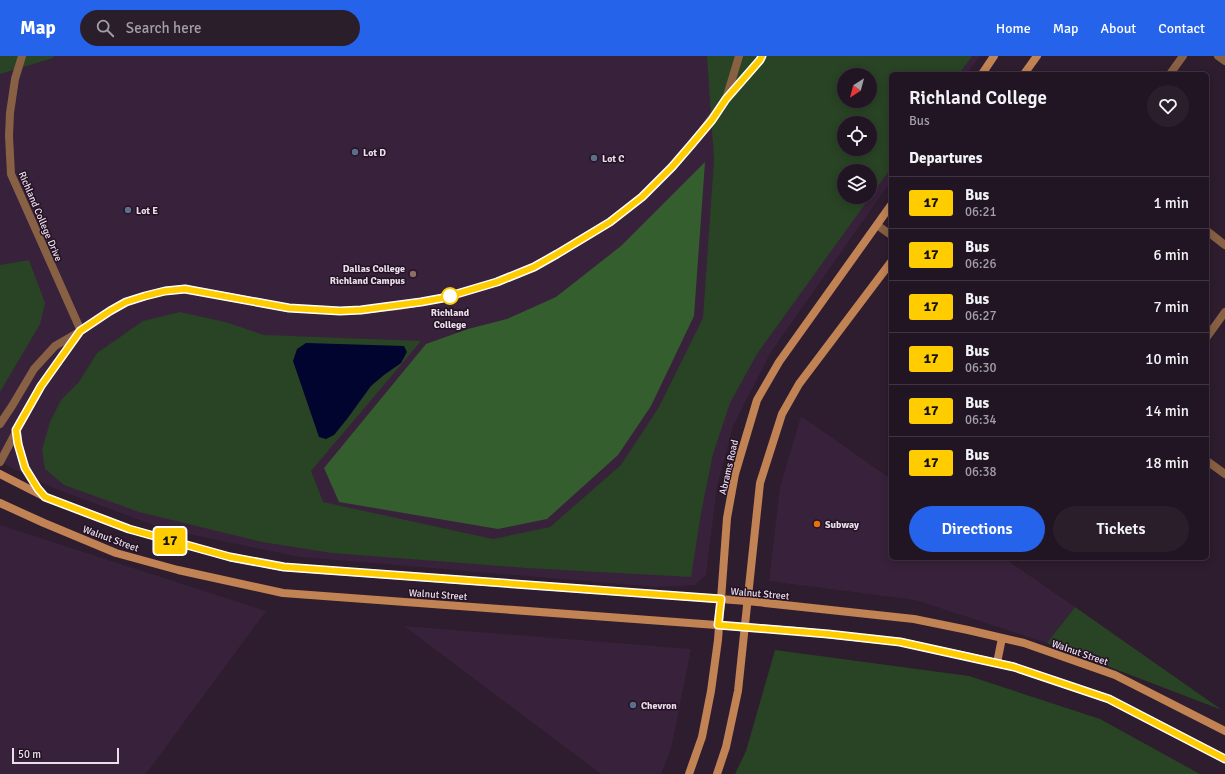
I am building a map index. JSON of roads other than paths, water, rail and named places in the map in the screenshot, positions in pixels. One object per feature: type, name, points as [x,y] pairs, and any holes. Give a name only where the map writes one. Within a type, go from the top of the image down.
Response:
[{"type":"main road","points":[[983,72],[994,56]]},
{"type":"main road","points":[[1025,72],[1037,56]]},
{"type":"main road","name":"Abrams Road","points":[[689,774],[702,737],[718,640],[727,518],[737,468],[757,400],[779,362],[889,208]]},
{"type":"main road","points":[[717,774],[726,747],[738,691],[760,483],[782,414],[799,384],[889,265]]},
{"type":"main road","name":"Walnut Street","points":[[0,474],[45,497],[129,529],[230,557],[284,567],[747,601],[914,619],[1024,643],[1115,675],[1225,731]]},
{"type":"main road","name":"Walnut Street","points":[[0,503],[116,553],[178,570],[283,593],[745,627],[900,642],[1014,667],[1109,699],[1225,759]]},
{"type":"main road","points":[[997,663],[1002,638]]},
{"type":"street","name":"Richland College Drive","points":[[22,56],[15,79],[10,113],[9,136],[12,174],[80,331]]},
{"type":"street","points":[[726,99],[739,56]]},
{"type":"street","points":[[0,424],[34,369],[54,346],[126,302],[145,296],[165,291],[185,289],[289,308],[340,311],[368,309],[443,298],[497,282],[534,267],[610,222],[642,197],[672,167],[762,56]]},
{"type":"street","points":[[1171,72],[1183,56]]},
{"type":"street","points":[[1218,56],[1225,61]]},
{"type":"street","points":[[877,225],[889,234]]},
{"type":"street","points":[[1209,232],[1225,245]]},
{"type":"street","points":[[1209,334],[1225,312]]},
{"type":"street","points":[[0,462],[41,386],[80,331]]},
{"type":"street","points":[[16,430],[18,444],[25,468],[32,481],[45,497]]},
{"type":"street","points":[[1209,462],[1225,474]]},
{"type":"water","points":[[306,343],[404,346],[407,352],[401,363],[371,386],[334,435],[326,439],[319,437],[293,361],[297,349]]},
{"type":"place","name":"Lot D","points":[[355,152]]},
{"type":"place","name":"Lot C","points":[[594,158]]},
{"type":"place","name":"Lot E","points":[[128,210]]},
{"type":"place","name":"Dallas College Richland Campus","points":[[413,274]]},
{"type":"place","name":"Richland College","points":[[450,296]]},
{"type":"place","name":"Subway","points":[[817,524]]},
{"type":"place","name":"Chevron","points":[[633,705]]}]
